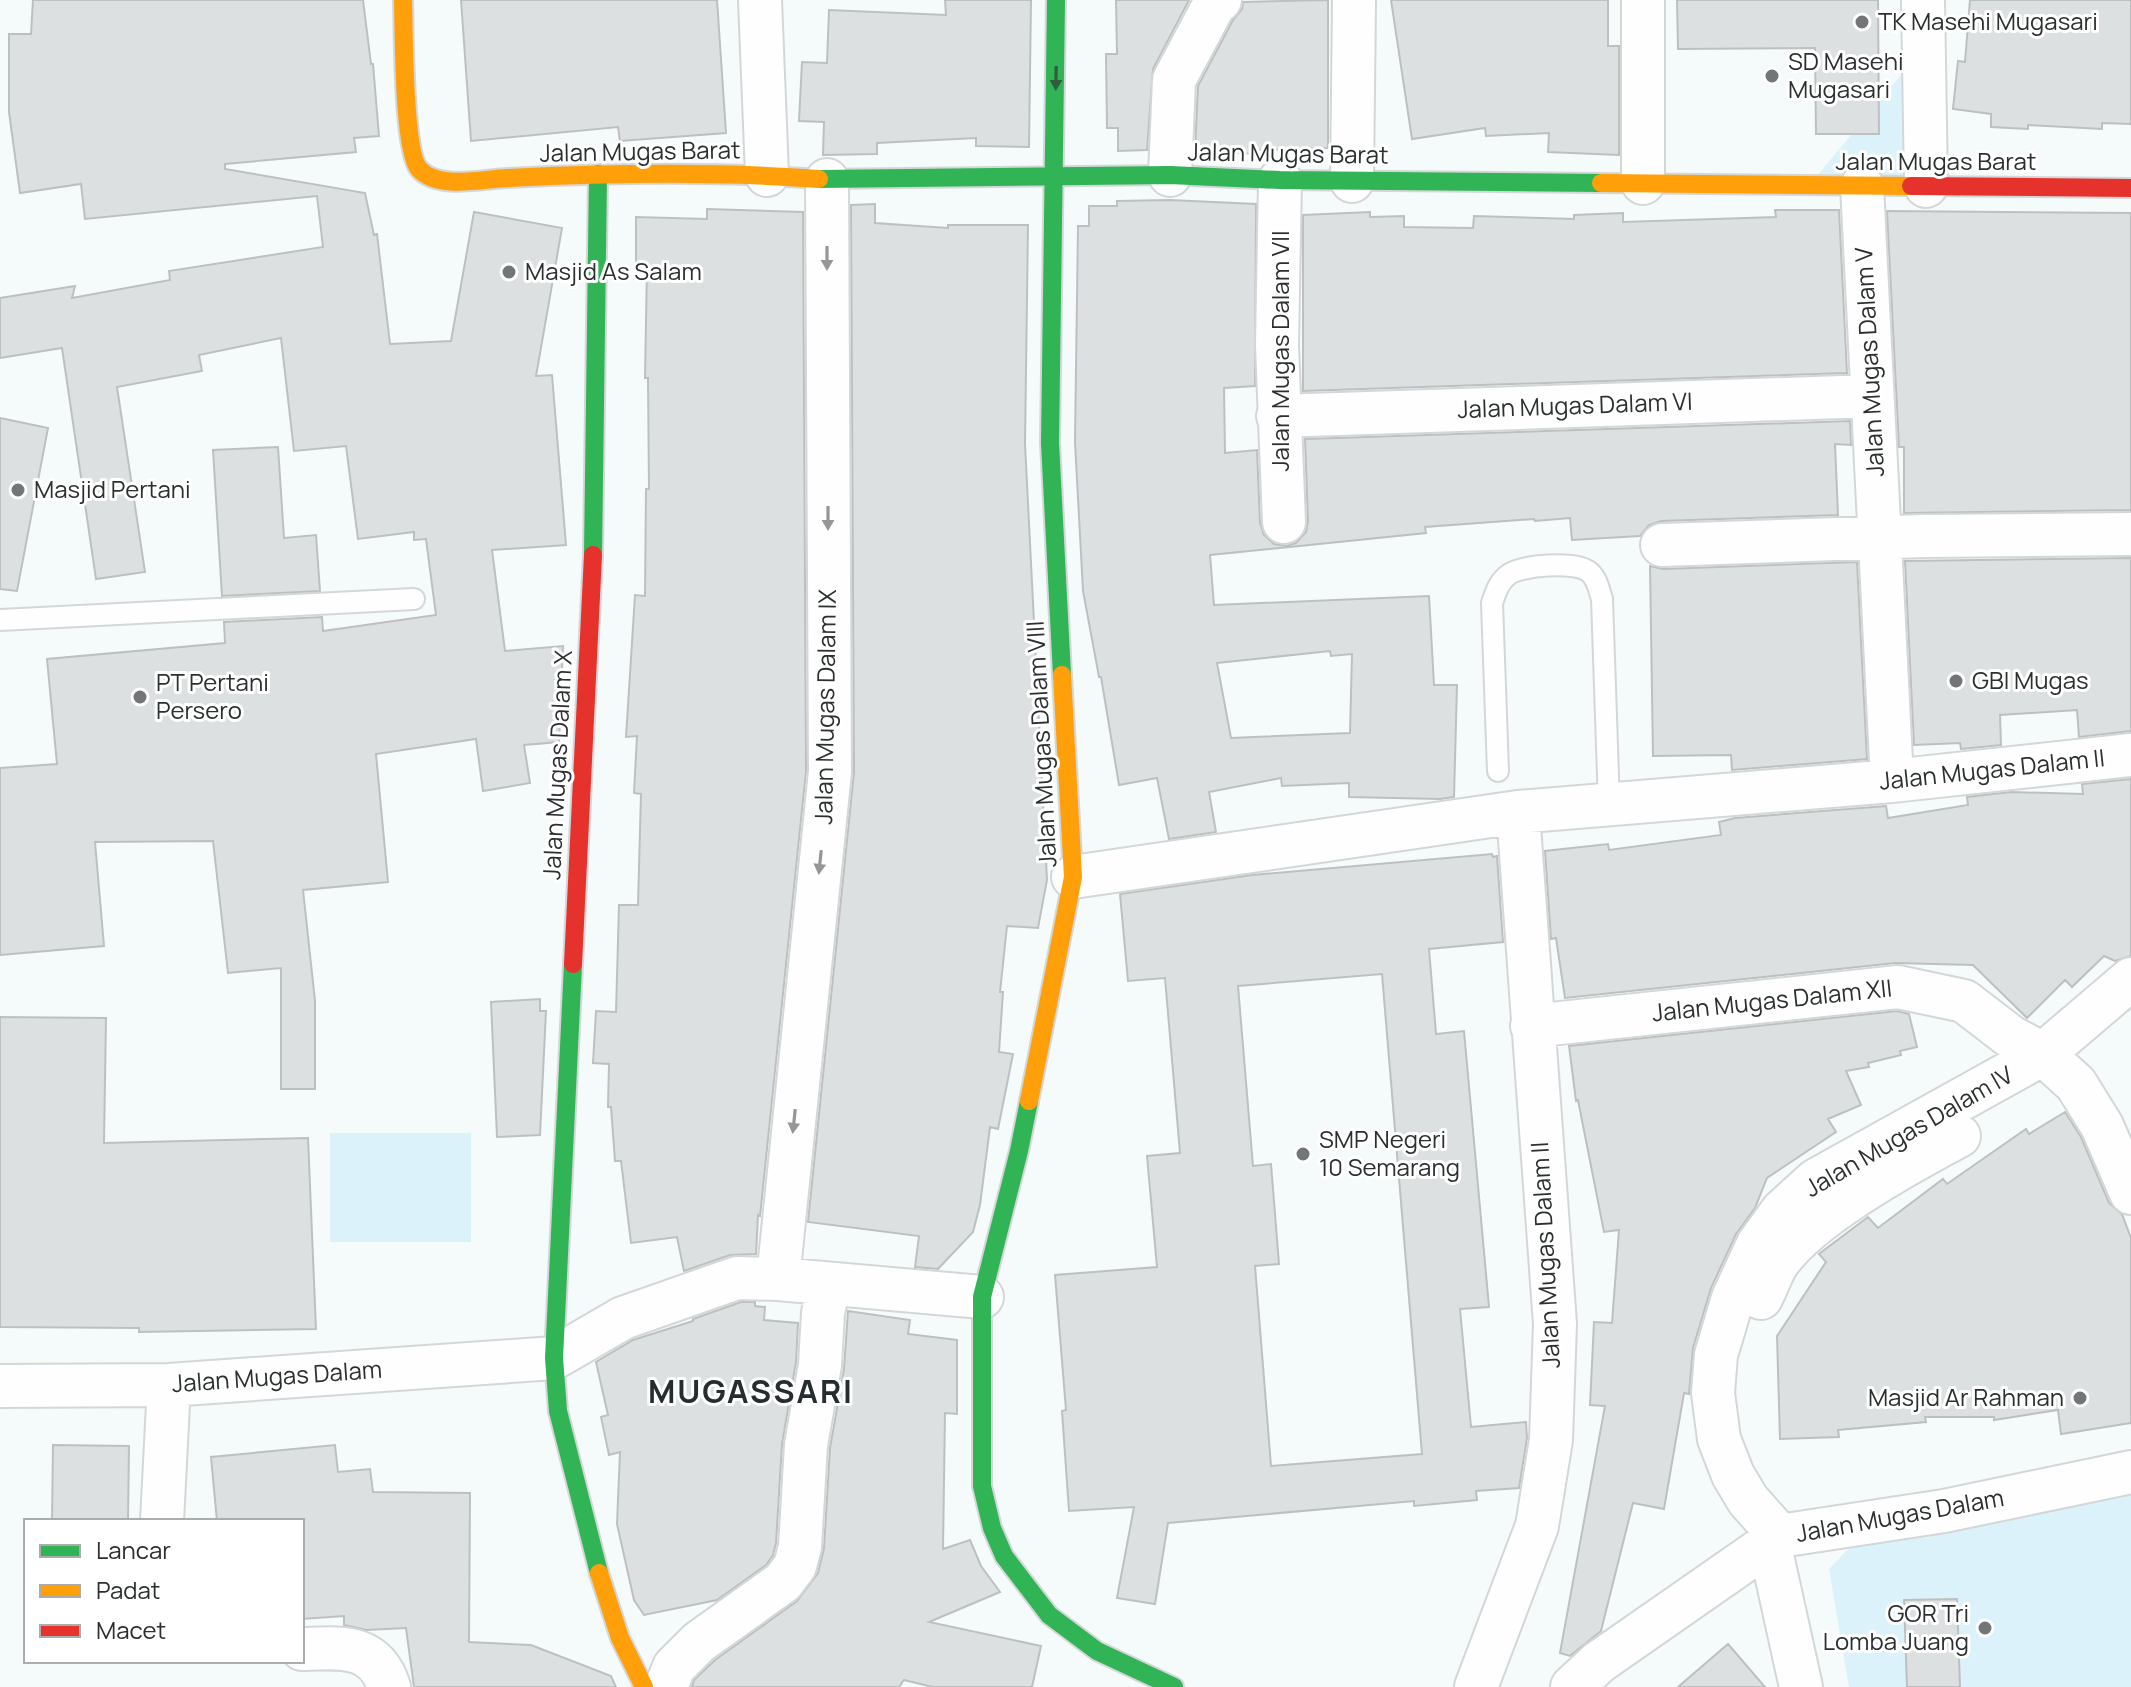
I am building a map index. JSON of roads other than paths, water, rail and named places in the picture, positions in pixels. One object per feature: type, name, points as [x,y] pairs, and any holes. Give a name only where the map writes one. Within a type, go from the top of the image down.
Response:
[{"type":"street","name":"Jalan Mugas Barat","points":[[403,0],[413,159],[421,171],[445,181],[598,174],[767,175],[827,180],[1170,175],[1352,181],[2131,188]]},
{"type":"street","points":[[760,0],[767,175]]},
{"type":"street","name":"Jalan Mugas Dalam VIII","points":[[982,1297],[1019,1151],[1073,877],[1050,443],[1056,0]]},
{"type":"street","points":[[1170,175],[1174,80],[1214,5],[1220,0]]},
{"type":"street","points":[[1352,181],[1354,0]]},
{"type":"street","points":[[1643,0],[1643,183]]},
{"type":"street","points":[[1923,0],[1926,186]]},
{"type":"street","name":"Jalan Mugas Dalam X","points":[[554,1358],[593,550],[598,174]]},
{"type":"street","name":"Jalan Mugas Dalam IX","points":[[778,1279],[830,772],[827,180]]},
{"type":"street","name":"Jalan Mugas Dalam VII","points":[[1280,180],[1278,416],[1284,522]]},
{"type":"street","name":"Jalan Mugas Dalam V","points":[[1862,186],[1892,781]]},
{"type":"street","name":"Jalan Mugas Dalam VI","points":[[1278,416],[1872,396]]},
{"type":"street","points":[[1662,545],[2131,534]]},
{"type":"street","name":"Jalan Mugas Dalam II","points":[[1073,877],[1518,812],[1892,781],[2131,755]]},
{"type":"street","name":"Jalan Mugas Dalam II","points":[[1476,1687],[1537,1526],[1551,1440],[1555,1324],[1518,812]]},
{"type":"street","name":"Jalan Mugas Dalam IV","points":[[1774,1539],[1733,1475],[1719,1439],[1713,1393],[1716,1355],[1733,1298],[1758,1244],[1782,1211],[1816,1180],[2043,1054],[2131,979]]},
{"type":"street","name":"Jalan Mugas Dalam XII","points":[[1532,1026],[1898,987],[1964,1001],[2011,1037],[2043,1054]]},
{"type":"street","points":[[2043,1054],[2076,1084],[2102,1126],[2131,1193]]},
{"type":"street","points":[[1713,1393],[1726,1390],[1732,1384],[1757,1307],[1777,1264],[1796,1243],[1828,1216],[1959,1136]]},
{"type":"street","name":"Jalan Mugas Dalam","points":[[0,1386],[169,1385],[554,1358],[623,1318],[737,1278],[982,1297]]},
{"type":"street","points":[[666,1687],[674,1667],[699,1642],[783,1582],[795,1566],[800,1547],[806,1445],[820,1365],[823,1313],[829,1284]]},
{"type":"street","points":[[982,1297],[982,1486],[992,1528],[1004,1556],[1049,1615],[1097,1651],[1174,1687]]},
{"type":"street","points":[[554,1358],[558,1411],[598,1571],[620,1638],[644,1687]]},
{"type":"street","points":[[162,1519],[169,1385]]},
{"type":"street","name":"Jalan Mugas Dalam","points":[[1572,1687],[1599,1662],[1774,1539],[1944,1511],[2131,1472]]},
{"type":"street","points":[[1774,1539],[1801,1687]]},
{"type":"street","points":[[304,1649],[355,1650],[371,1658],[383,1670],[389,1687]]},
{"type":"lane","points":[[1498,771],[1492,603],[1498,584],[1511,572],[1529,567],[1576,566],[1589,572],[1602,599],[1609,805]]},
{"type":"lane","points":[[0,620],[414,599]]},
{"type":"place","name":"TK Masehi Mugasari","points":[[1862,22]]},
{"type":"place","name":"SD Masehi Mugasari","points":[[1772,76]]},
{"type":"place","name":"Masjid As Salam","points":[[509,272]]},
{"type":"place","name":"Masjid Pertani","points":[[18,490]]},
{"type":"place","name":"GBI Mugas","points":[[1956,681]]},
{"type":"place","name":"PT Pertani Persero","points":[[140,697]]},
{"type":"place","name":"SMP Negeri 10 Semarang","points":[[1303,1154]]},
{"type":"place","name":"Masjid Ar Rahman","points":[[2080,1398]]},
{"type":"place","name":"GOR Tri Lomba Juang","points":[[1985,1628]]},
{"type":"district","name":"MUGASSARI","points":[[751,1392]]}]
